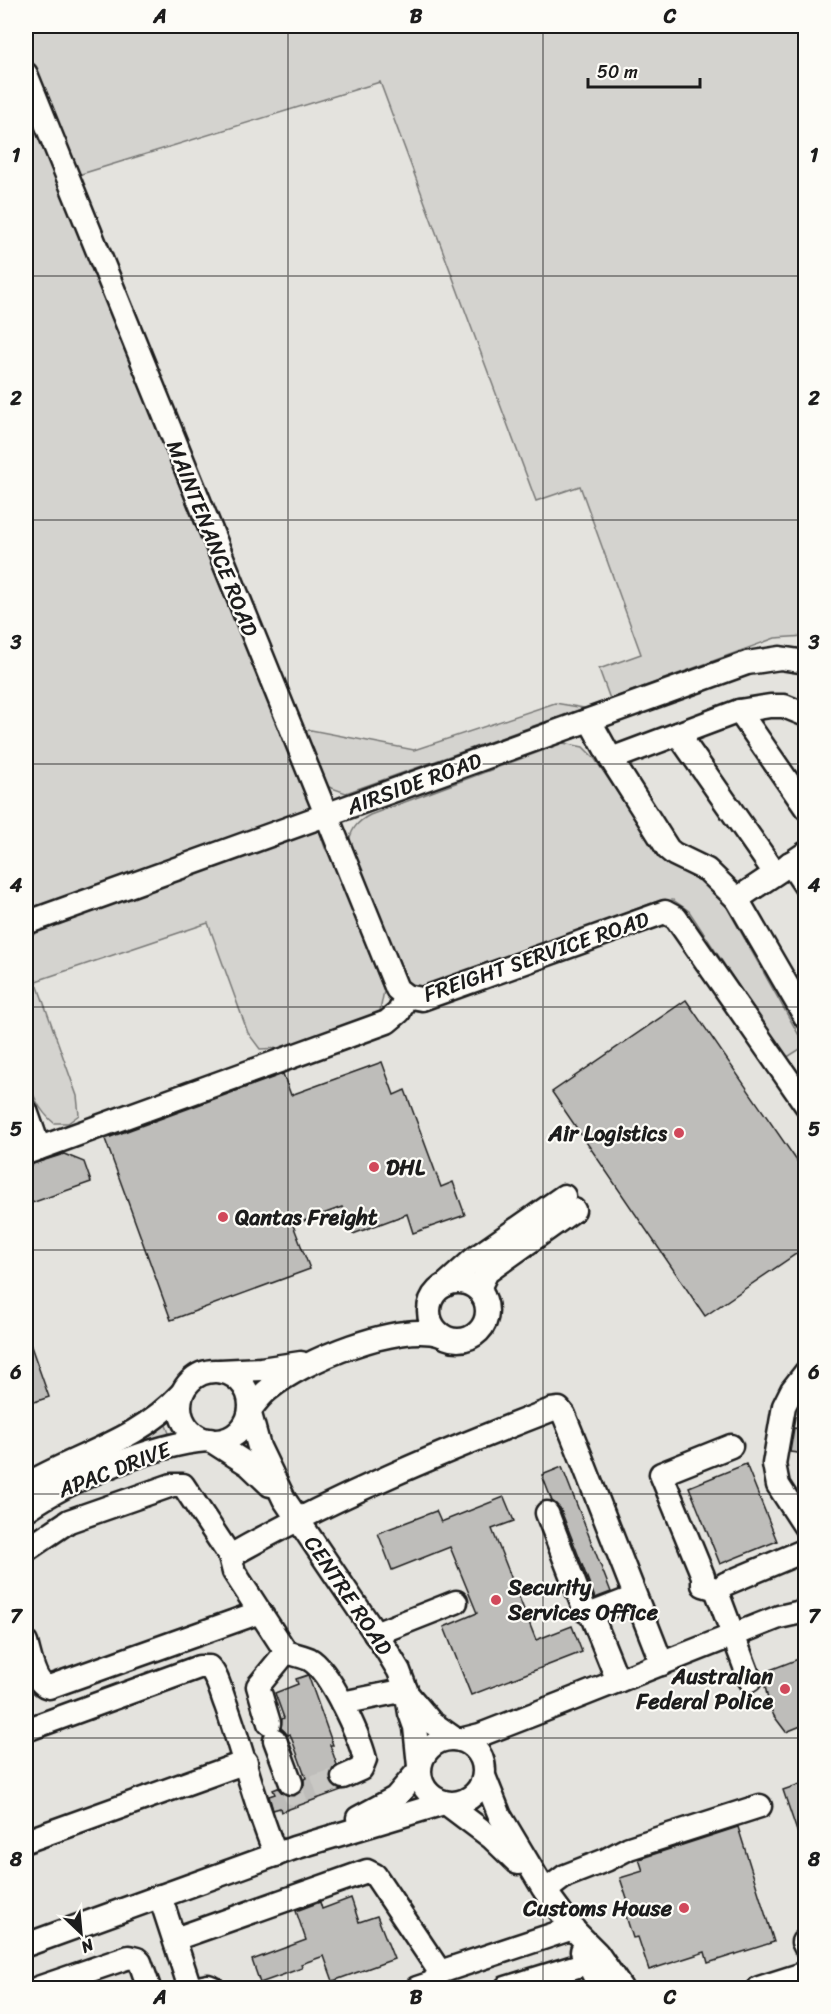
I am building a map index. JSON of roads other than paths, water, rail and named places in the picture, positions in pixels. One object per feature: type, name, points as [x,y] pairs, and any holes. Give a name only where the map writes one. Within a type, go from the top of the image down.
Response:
[{"type":"street","name":"MAINTENANCE ROAD","points":[[26,74],[325,815],[397,989],[406,996]]},
{"type":"street","name":"AIRSIDE ROAD","points":[[26,923],[747,663],[780,658],[806,662]]},
{"type":"street","points":[[611,759],[739,711],[784,706],[806,715]]},
{"type":"street","points":[[739,711],[806,808]]},
{"type":"street","points":[[590,720],[611,759],[668,849],[707,870],[737,899],[806,1018]]},
{"type":"street","points":[[678,734],[790,863],[806,887]]},
{"type":"street","points":[[737,899],[790,863]]},
{"type":"street","name":"FREIGHT SERVICE ROAD","points":[[32,1150],[387,1022],[399,1012],[406,996],[422,999],[665,912],[676,918],[806,1105]]},
{"type":"street","points":[[27,1119],[32,1150]]},
{"type":"street","points":[[320,1359],[277,1368],[216,1371],[198,1376],[182,1393],[180,1411],[184,1423],[192,1432],[208,1440],[222,1440],[235,1435],[245,1425],[250,1412],[269,1389],[285,1377],[320,1359],[378,1338],[405,1324],[475,1258],[569,1203],[487,1272],[481,1281],[480,1289],[487,1313],[480,1330],[465,1339],[453,1340],[429,1332],[408,1332],[378,1338]]},
{"type":"street","points":[[441,1335],[433,1327],[429,1315],[438,1292],[451,1283],[466,1283],[483,1296]]},
{"type":"street","points":[[216,1371],[230,1374],[242,1383],[249,1397],[250,1412]]},
{"type":"street","points":[[806,1372],[792,1390],[784,1406],[775,1472],[782,1492],[806,1528]]},
{"type":"street","name":"APAC DRIVE","points":[[26,1485],[133,1434],[165,1410],[182,1393]]},
{"type":"street","points":[[806,1398],[796,1410],[789,1462],[791,1481],[806,1504]]},
{"type":"street","points":[[230,1556],[297,1519],[387,1476],[551,1410],[559,1409],[564,1415],[577,1447],[662,1664]]},
{"type":"street","name":"CENTRE ROAD","points":[[250,1412],[259,1447],[284,1499],[393,1660],[406,1692],[415,1727],[419,1768]]},
{"type":"street","name":"CENTRE ROAD","points":[[208,1440],[249,1465],[284,1499]]},
{"type":"street","name":"APAC DRIVE","points":[[26,1510],[45,1496],[86,1477],[169,1446],[189,1441],[208,1440]]},
{"type":"street","points":[[731,1446],[661,1474],[711,1583],[739,1633],[736,1645],[750,1680]]},
{"type":"street","points":[[26,1550],[69,1521],[178,1484],[186,1488],[230,1556],[234,1572],[286,1652],[315,1663],[342,1703],[365,1759],[361,1769],[343,1777]]},
{"type":"street","points":[[547,1513],[585,1611],[591,1614],[618,1681]]},
{"type":"street","points":[[711,1583],[806,1550]]},
{"type":"street","points":[[591,1614],[635,1597]]},
{"type":"street","points":[[779,1617],[806,1599]]},
{"type":"street","points":[[375,1634],[456,1602]]},
{"type":"street","points":[[285,1851],[389,1802],[405,1788],[419,1768],[423,1756],[434,1744],[444,1740],[480,1735],[779,1617],[806,1611]]},
{"type":"street","points":[[26,1643],[38,1678],[49,1687],[260,1612]]},
{"type":"street","points":[[286,1652],[258,1686],[291,1783]]},
{"type":"street","points":[[26,1730],[204,1666],[213,1671],[246,1762],[254,1795],[285,1851]]},
{"type":"street","points":[[342,1703],[406,1692]]},
{"type":"street","name":"CENTRE ROAD","points":[[406,1692],[431,1722],[458,1739]]},
{"type":"street","points":[[26,1945],[285,1851],[445,1803],[460,1803],[480,1788],[484,1773],[499,1744],[508,1734],[560,1704]]},
{"type":"street","points":[[458,1739],[476,1749],[482,1759],[484,1773],[500,1816],[573,1929],[600,1989]]},
{"type":"street","points":[[26,1841],[246,1762]]},
{"type":"street","points":[[419,1768],[421,1781],[426,1791],[492,1838],[548,1887],[638,1989]]},
{"type":"street","points":[[548,1887],[565,1876],[629,1848],[760,1806]]},
{"type":"street","points":[[175,1939],[367,1871],[375,1875],[440,1972]]},
{"type":"street","points":[[160,1896],[190,1989]]},
{"type":"street","points":[[417,1989],[432,1983],[440,1972],[573,1929]]},
{"type":"street","points":[[573,1929],[597,1953],[621,1989]]},
{"type":"street","points":[[39,1989],[129,1957],[140,1962],[149,1989]]},
{"type":"street","points":[[506,1989],[587,1963]]},
{"type":"street","points":[[759,1989],[806,1973]]},
{"type":"street","points":[[198,1989],[208,1986],[213,1989]]},
{"type":"tunnel","points":[[291,1783],[294,1794],[343,1777]]},
{"type":"place","name":"Air Logistics","points":[[679,1133]]},
{"type":"place","name":"DHL","points":[[374,1167]]},
{"type":"place","name":"Qantas Freight","points":[[223,1217]]},
{"type":"place","name":"Security Services Office","points":[[496,1600]]},
{"type":"place","name":"Australian Federal Police","points":[[785,1689]]},
{"type":"place","name":"Customs House","points":[[684,1908]]}]
